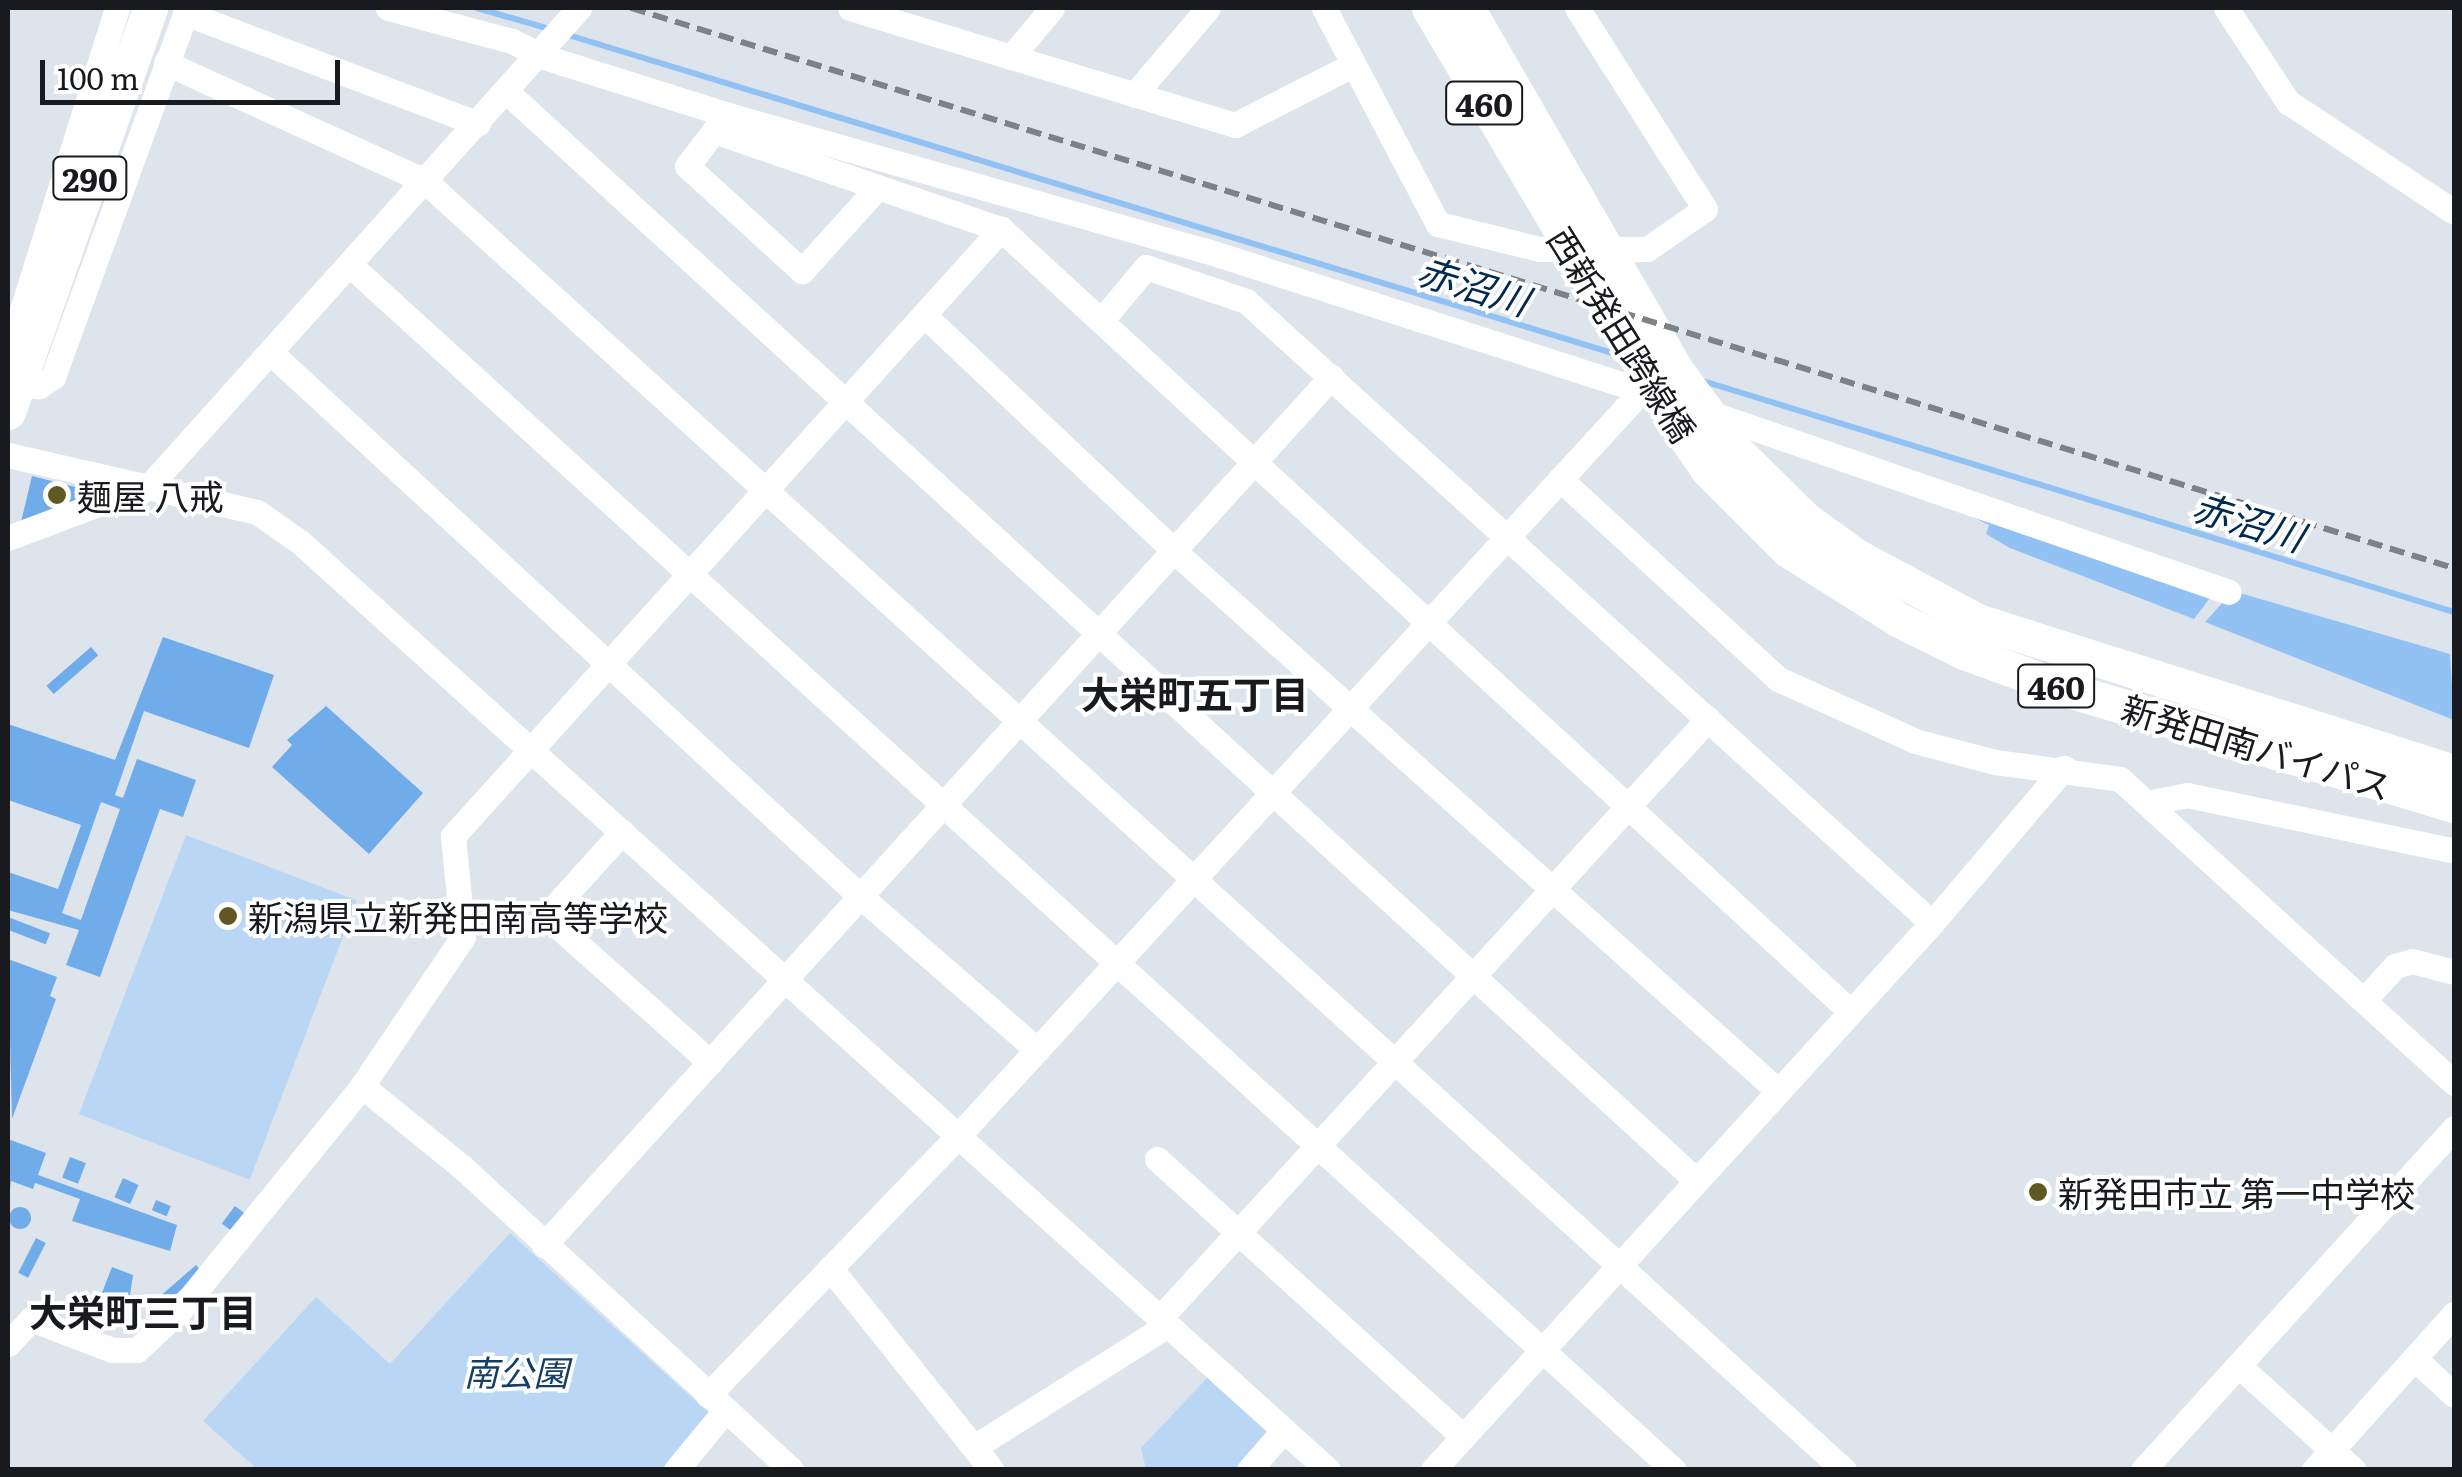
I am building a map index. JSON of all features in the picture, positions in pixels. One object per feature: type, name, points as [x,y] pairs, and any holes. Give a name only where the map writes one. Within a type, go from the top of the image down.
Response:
[{"type":"highway","name":"290","points":[[11,394],[18,351],[150,8]]},
{"type":"highway","name":"460","points":[[1430,8],[1554,192]]},
{"type":"highway","name":"460","points":[[1467,8],[1554,192]]},
{"type":"highway","name":"西新発田跨線橋","points":[[1554,192],[1721,460]]},
{"type":"highway","name":"新発田南バイパス","points":[[1721,460],[1856,556],[1977,620],[2454,772]]},
{"type":"highway","name":"新発田南バイパス","points":[[1721,460],[1788,550],[1899,620],[1964,652],[2068,690],[2454,804]]},
{"type":"street","points":[[18,351],[117,8]]},
{"type":"street","points":[[388,8],[512,41],[540,56],[720,122],[878,187],[1001,229],[1850,1011]]},
{"type":"street","points":[[850,8],[888,13],[1011,57],[1235,125],[1352,65]]},
{"type":"street","points":[[1011,57],[1052,8]]},
{"type":"street","points":[[1134,94],[1208,8]]},
{"type":"street","points":[[1324,8],[1438,224],[1540,249],[1647,250],[1705,209],[1577,8]]},
{"type":"street","points":[[2226,8],[2288,102],[2454,212]]},
{"type":"street","points":[[11,394],[53,378],[186,10],[478,124]]},
{"type":"street","points":[[8,538],[151,484],[508,93],[575,13]]},
{"type":"street","points":[[166,63],[425,181],[1844,1470]]},
{"type":"street","points":[[508,93],[1695,1180]]},
{"type":"street","points":[[720,122],[688,166],[802,271],[878,187]]},
{"type":"street","points":[[720,122],[1204,250],[1642,390],[2228,592]]},
{"type":"street","points":[[8,1344],[30,1320],[112,1350],[138,1350],[181,1309],[362,1086],[464,937],[453,836],[533,752],[1001,229]]},
{"type":"street","points":[[350,265],[1674,1470]]},
{"type":"street","points":[[1102,321],[1146,267],[1246,301],[1932,923]]},
{"type":"street","points":[[924,315],[1174,551],[1777,1090]]},
{"type":"street","points":[[270,352],[860,896],[1037,1050]]},
{"type":"street","points":[[544,1244],[1331,378]]},
{"type":"street","points":[[676,1470],[716,1404],[830,1268],[958,1136],[1642,390]]},
{"type":"street","points":[[8,455],[103,480],[151,484],[257,512],[300,542],[1328,1470]]},
{"type":"street","points":[[1560,479],[1778,679],[1915,741],[1996,762],[2064,768],[2120,779],[2454,1083]]},
{"type":"street","points":[[974,1447],[1164,1322],[1235,1236],[1708,719]]},
{"type":"street","points":[[1433,1470],[1932,923],[2064,768]]},
{"type":"street","points":[[2146,803],[2187,795],[2454,851]]},
{"type":"street","points":[[622,832],[546,916],[710,1062]]},
{"type":"street","points":[[2364,1000],[2394,966],[2412,961],[2454,972]]},
{"type":"street","points":[[362,1086],[544,1244],[791,1470]]},
{"type":"street","points":[[2142,1470],[2454,1128]]},
{"type":"street","points":[[1157,1159],[1235,1236],[1463,1436]]},
{"type":"street","points":[[830,1268],[992,1470]]},
{"type":"street","points":[[2314,1470],[2454,1314]]},
{"type":"street","points":[[2414,1358],[2454,1395]]},
{"type":"street","points":[[2238,1365],[2354,1470]]},
{"type":"street","points":[[1249,1470],[1284,1430]]},
{"type":"green space","points":[[186,835],[357,901],[250,1180],[79,1114]]},
{"type":"green space","name":"南公園","points":[[510,1233],[711,1415],[661,1470],[257,1469],[203,1421],[316,1297],[390,1364]]},
{"type":"green space","points":[[1208,1377],[1273,1433],[1241,1469],[1146,1469],[1141,1448]]},
{"type":"shaded area","points":[[1959,510],[2216,590],[2194,619],[2010,548],[1986,534],[1989,525]]},
{"type":"shaded area","points":[[2233,591],[2450,654],[2454,720],[2205,622]]},
{"type":"building","name":"麺屋 八戒","points":[[32,476],[87,490],[85,500],[21,522]]},
{"type":"building","points":[[163,637],[274,675],[249,748],[144,711],[115,795],[123,798],[137,759],[196,780],[183,817],[160,809],[100,977],[66,965],[79,930],[8,910],[8,872],[58,889],[81,825],[8,800],[8,724],[115,760]],"holes":[[[101,802],[120,809],[81,920],[62,913]]]},
{"type":"building","points":[[91,647],[98,655],[54,694],[46,686]]},
{"type":"building","points":[[326,706],[423,793],[369,854],[272,767],[292,745],[287,740]]},
{"type":"building","points":[[8,917],[50,933],[46,944],[8,930]]},
{"type":"building","points":[[8,959],[57,977],[50,996],[56,999],[12,1119]]},
{"type":"building","points":[[8,1139],[46,1153],[38,1175],[177,1225],[170,1251],[72,1221],[80,1199],[35,1183],[33,1189],[11,1181],[8,1204]]},
{"type":"building","points":[[70,1157],[86,1163],[78,1184],[62,1178]]},
{"type":"building","points":[[123,1178],[139,1185],[130,1204],[114,1197]]},
{"type":"building","points":[[156,1200],[171,1206],[167,1216],[152,1210]]},
{"type":"building","points":[[235,1206],[247,1215],[234,1233],[222,1224]]},
{"type":"building","points":[[20,1207],[28,1210],[28,1226],[20,1229],[12,1226],[9,1218],[12,1210]]},
{"type":"building","points":[[36,1238],[46,1243],[28,1278],[18,1273]]},
{"type":"building","points":[[196,1265],[202,1272],[156,1312],[150,1305]]},
{"type":"building","points":[[112,1267],[133,1275],[127,1315],[98,1303]]},
{"type":"waterway","name":"赤沼川","points":[[477,8],[553,30]]},
{"type":"waterway","name":"赤沼川","points":[[565,34],[1619,355]]},
{"type":"waterway","name":"赤沼川","points":[[1703,381],[2454,612]]},
{"type":"railway","points":[[631,8],[2454,568]]},
{"type":"place","name":"麺屋 八戒","points":[[57,495]]},
{"type":"place","name":"新潟県立新発田南高等学校","points":[[228,916]]},
{"type":"place","name":"新発田市立 第一中学校","points":[[2038,1192]]},
{"type":"district","name":"大栄町五丁目","points":[[1195,693]]},
{"type":"district","name":"大栄町三丁目","points":[[143,1311]]}]
